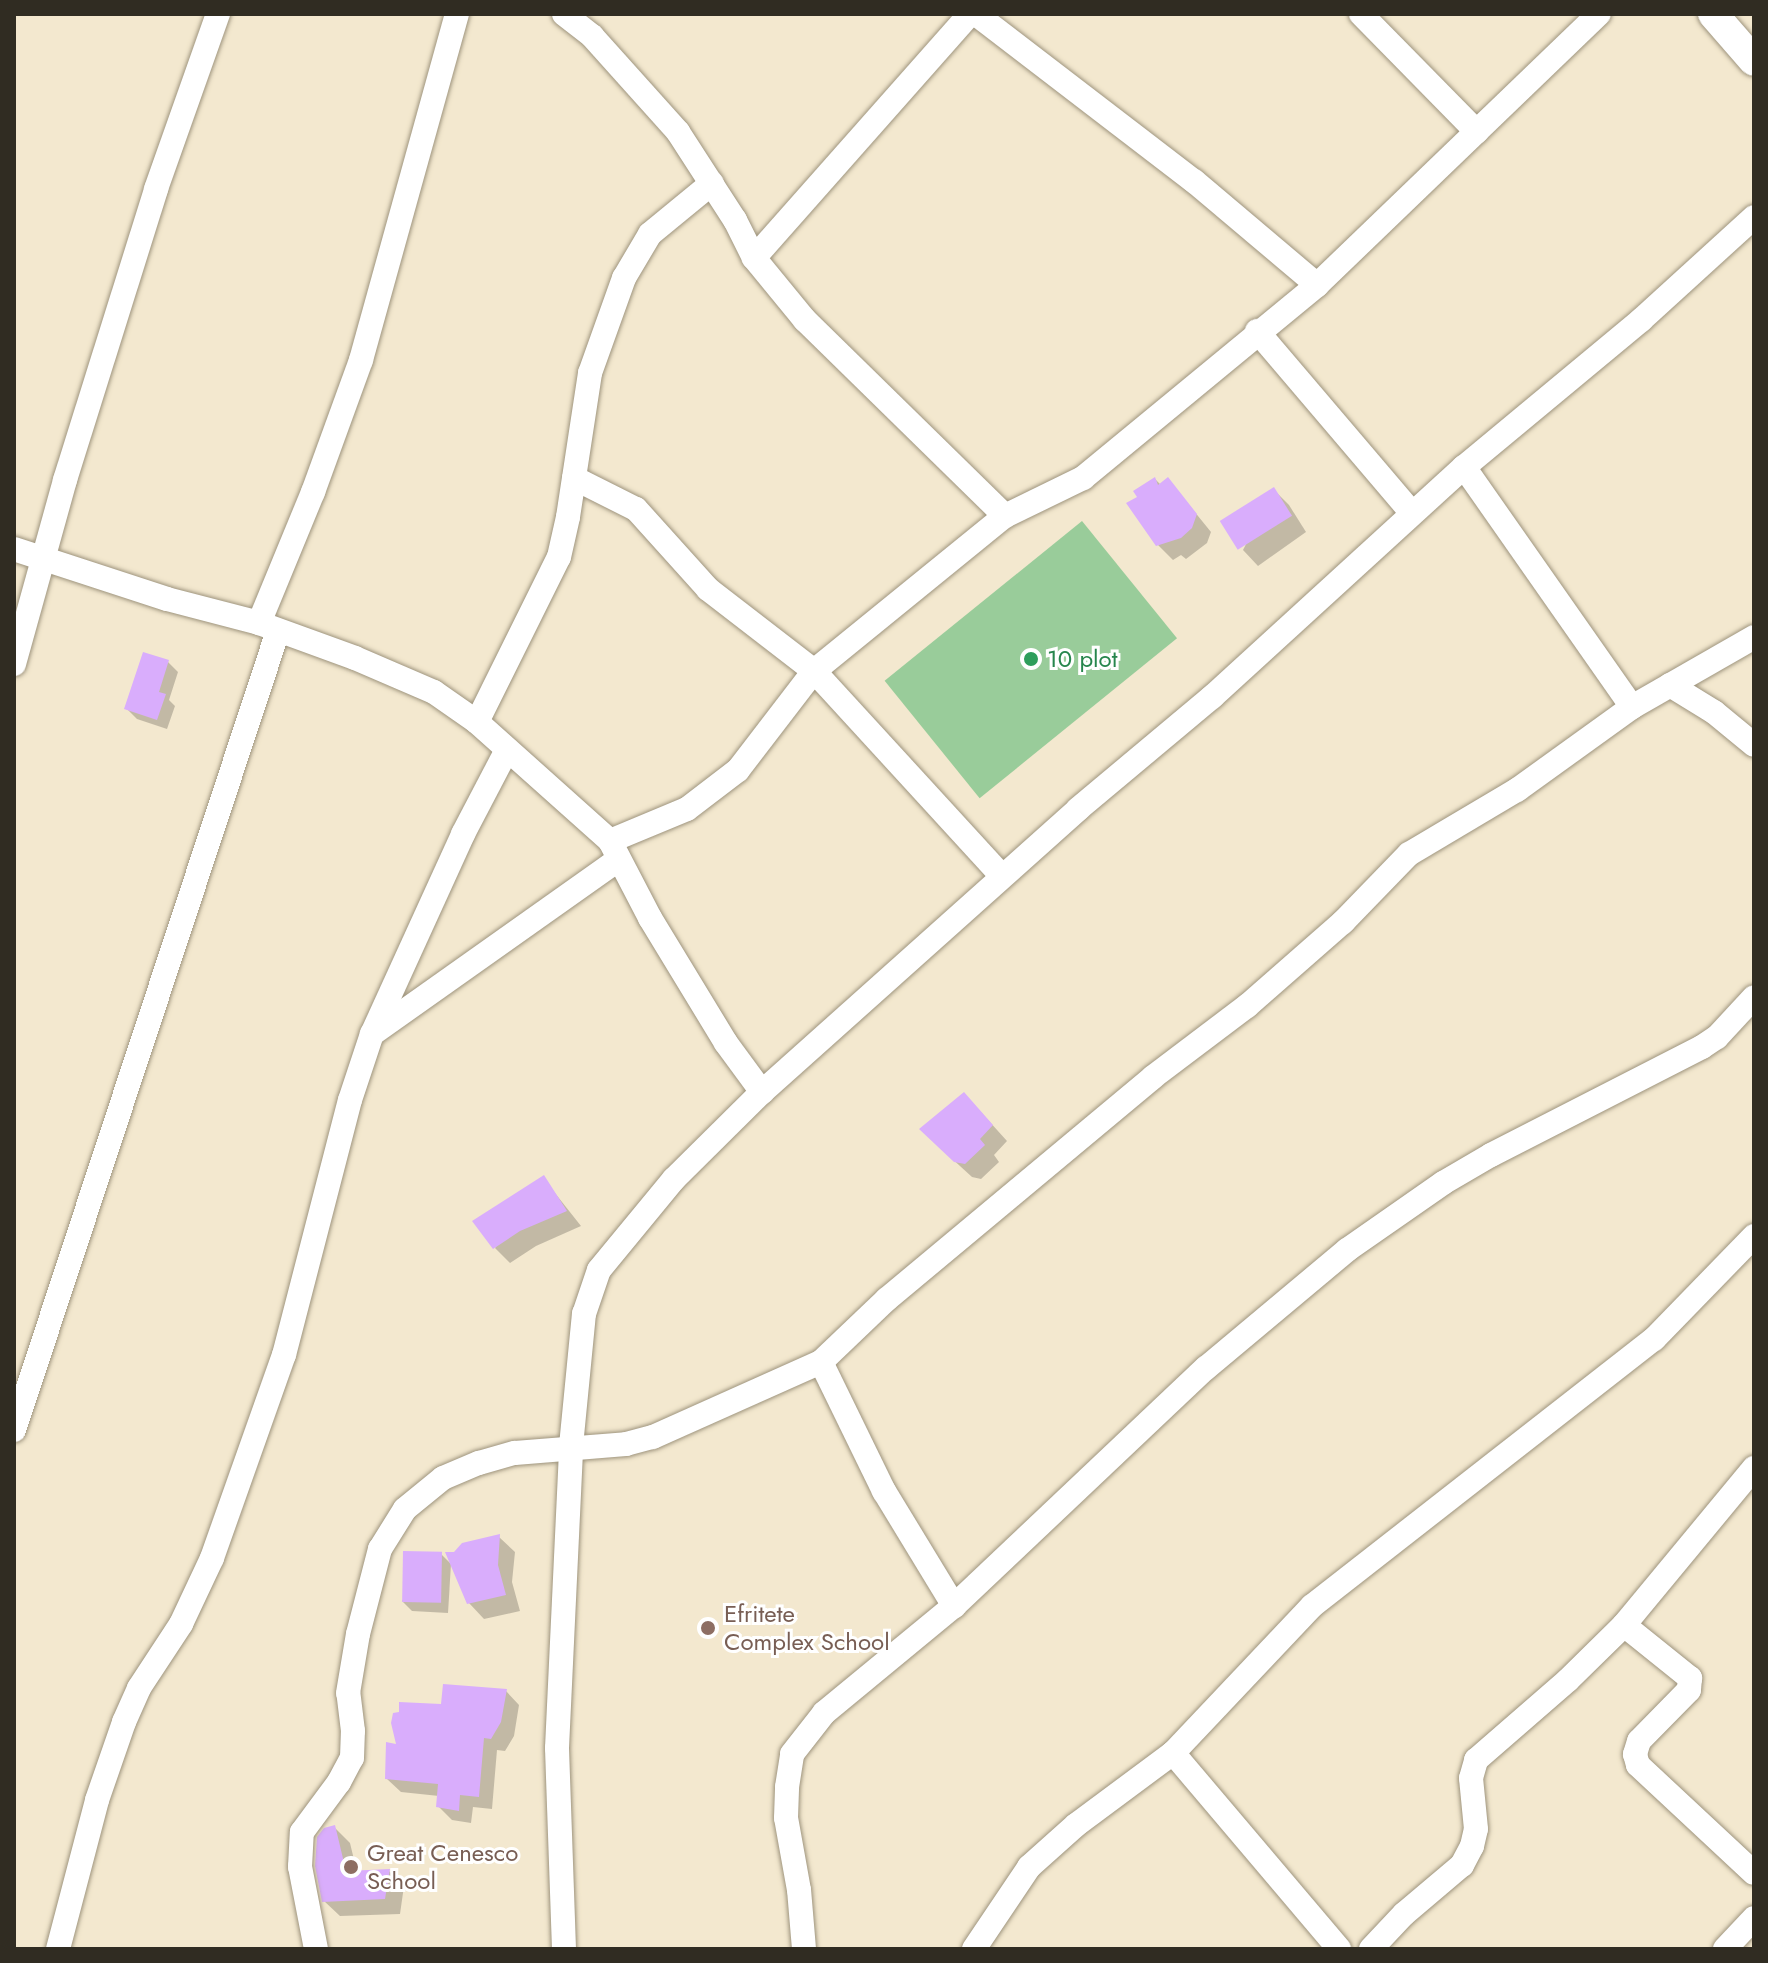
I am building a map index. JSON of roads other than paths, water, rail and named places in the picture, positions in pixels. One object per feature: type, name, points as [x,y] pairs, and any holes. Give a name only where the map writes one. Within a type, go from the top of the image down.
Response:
[{"type":"street","points":[[14,664],[65,480],[156,189],[218,14]]},
{"type":"street","points":[[14,1430],[268,627],[356,374],[457,14]]},
{"type":"street","points":[[564,14],[592,36],[678,132],[712,183],[754,258],[805,320],[1005,516]]},
{"type":"street","points":[[754,258],[973,14],[1194,181],[1317,285]]},
{"type":"street","points":[[1361,14],[1477,132]]},
{"type":"street","points":[[372,1034],[614,850],[687,809],[727,780],[759,746],[814,671],[1005,516],[1083,478],[1257,331],[1317,285],[1599,14]]},
{"type":"street","points":[[1713,14],[1754,61]]},
{"type":"street","points":[[477,722],[559,557],[590,373],[624,278],[650,234],[712,183]]},
{"type":"street","points":[[564,1949],[557,1748],[571,1446],[584,1314],[599,1270],[674,1179],[762,1092],[1002,876],[1212,697],[1464,467],[1641,320],[1754,217]]},
{"type":"street","points":[[1257,331],[1412,513]]},
{"type":"street","points":[[1464,467],[1632,707]]},
{"type":"street","points":[[574,478],[636,509],[708,589],[814,671],[1002,876]]},
{"type":"street","points":[[14,549],[167,599],[268,627],[394,672],[434,692],[477,722],[614,850],[698,998],[762,1092]]},
{"type":"street","points":[[316,1949],[300,1867],[302,1832],[339,1782],[352,1758],[353,1731],[348,1693],[358,1634],[380,1549],[405,1509],[443,1478],[515,1453],[571,1446],[626,1444],[653,1437],[821,1362],[887,1299],[1153,1077],[1247,1006],[1343,922],[1409,854],[1517,790],[1632,707],[1754,637]]},
{"type":"street","points":[[1670,685],[1714,712],[1754,745]]},
{"type":"street","points":[[58,1949],[97,1800],[124,1722],[139,1688],[181,1624],[212,1558],[284,1355],[350,1100],[372,1034],[463,834],[507,750]]},
{"type":"street","points":[[804,1949],[799,1890],[786,1818],[792,1754],[824,1713],[954,1606],[1206,1368],[1347,1250],[1491,1155],[1702,1047],[1717,1037],[1754,997]]},
{"type":"street","points":[[974,1949],[1029,1867],[1076,1825],[1173,1753],[1321,1598],[1654,1339],[1754,1236]]},
{"type":"street","points":[[821,1362],[884,1491],[954,1606]]},
{"type":"street","points":[[1371,1949],[1404,1914],[1462,1865],[1472,1846],[1476,1829],[1471,1778],[1476,1760],[1568,1680],[1624,1625],[1754,1468]]},
{"type":"street","points":[[1624,1625],[1690,1678],[1689,1690],[1639,1741],[1635,1754],[1638,1765],[1754,1873]]},
{"type":"street","points":[[1173,1753],[1339,1949]]},
{"type":"street","points":[[1725,1949],[1754,1918]]},
{"type":"place","name":"10 plot","points":[[1031,659]]},
{"type":"place","name":"Efritete Complex School","points":[[708,1628]]},
{"type":"place","name":"Great Cenesco School","points":[[351,1867]]}]
